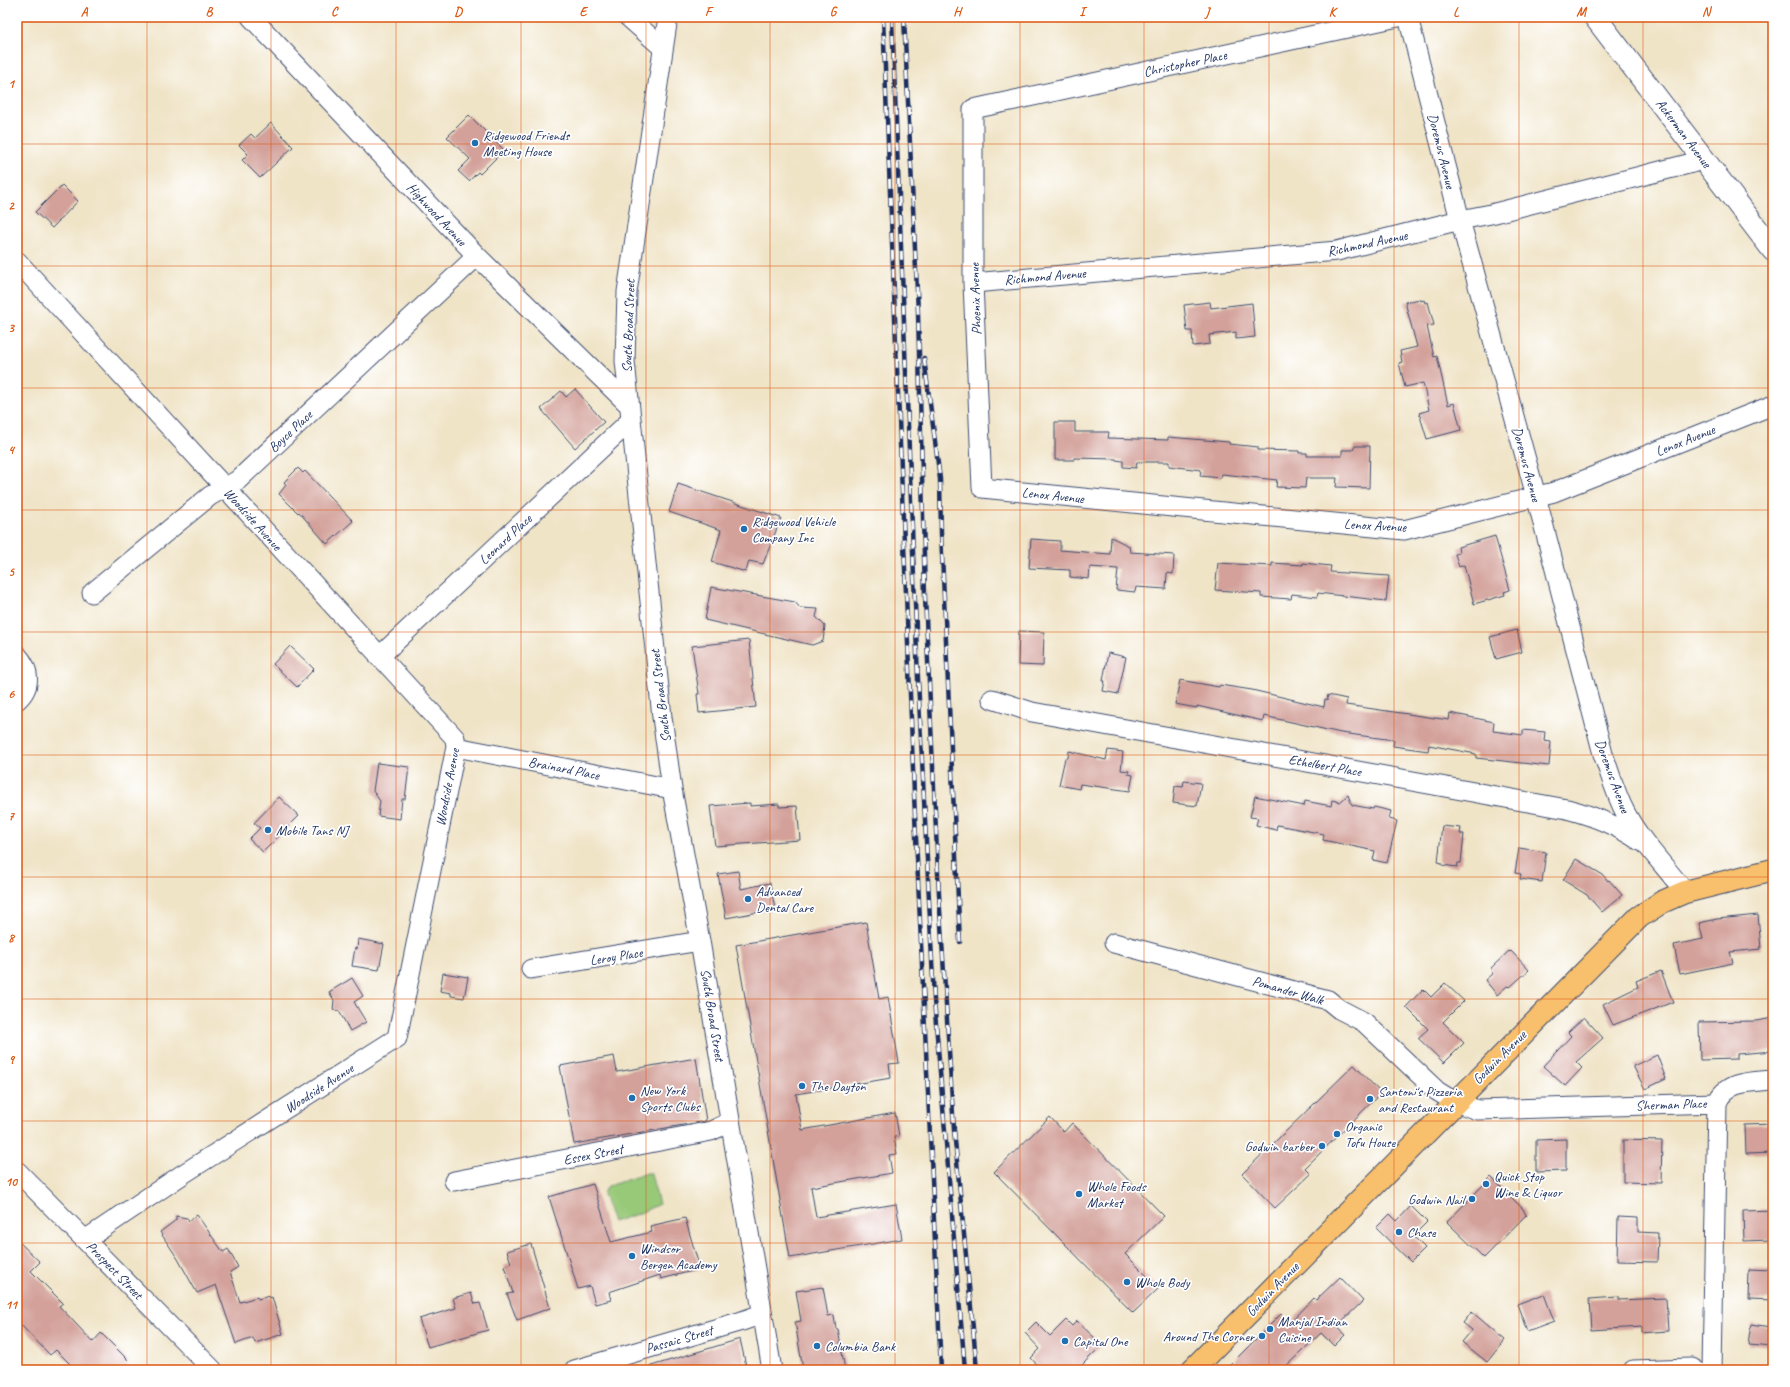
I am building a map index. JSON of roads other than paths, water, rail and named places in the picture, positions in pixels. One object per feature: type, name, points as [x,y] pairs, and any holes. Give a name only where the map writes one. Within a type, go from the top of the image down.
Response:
[{"type":"main road","name":"Godwin Avenue","points":[[1192,1370],[1630,924],[1662,902],[1686,892],[1773,870]]},
{"type":"street","name":"Highwood Avenue","points":[[251,17],[477,256],[629,413]]},
{"type":"street","points":[[628,17],[662,48]]},
{"type":"street","name":"South Broad Street","points":[[668,17],[662,48],[628,292],[625,361],[629,413],[662,717],[672,788],[700,942],[772,1370]]},
{"type":"street","name":"Christopher Place","points":[[973,109],[1398,17]]},
{"type":"street","name":"Doremus Avenue","points":[[1408,17],[1460,220],[1536,496],[1603,754],[1624,811],[1635,829],[1686,892]]},
{"type":"street","name":"Ackerman Avenue","points":[[1595,17],[1773,250]]},
{"type":"street","name":"Phoenix Avenue","points":[[973,109],[973,283],[982,488]]},
{"type":"street","name":"Richmond Avenue","points":[[973,283],[1337,251],[1704,160]]},
{"type":"street","name":"Boyce Place","points":[[92,593],[210,496],[225,489],[238,480],[477,256]]},
{"type":"street","name":"Woodside Avenue","points":[[17,261],[455,738],[456,747],[396,1038],[183,1174],[85,1240]]},
{"type":"street","name":"Lenox Avenue","points":[[982,488],[1404,530],[1554,492],[1773,405]]},
{"type":"street","name":"Leonard Place","points":[[379,657],[629,413]]},
{"type":"street","points":[[17,656],[26,666],[28,677],[26,690],[17,700]]},
{"type":"street","name":"Ethelbert Place","points":[[992,699],[1032,712],[1567,809],[1591,815],[1626,830],[1651,849]]},
{"type":"street","name":"Brainard Place","points":[[456,747],[672,788]]},
{"type":"street","name":"Leroy Place","points":[[531,969],[700,942]]},
{"type":"street","name":"Pomander Walk","points":[[1114,943],[1328,1000],[1338,1009],[1364,1022],[1437,1091],[1455,1102]]},
{"type":"street","points":[[1717,1103],[1720,1094],[1736,1084],[1773,1080]]},
{"type":"street","name":"Sherman Place","points":[[1455,1102],[1477,1110],[1717,1103],[1712,1370]]},
{"type":"street","name":"Essex Street","points":[[454,1181],[710,1131],[730,1122]]},
{"type":"street","name":"Prospect Street","points":[[17,1171],[213,1370]]},
{"type":"street","name":"Passaic Street","points":[[574,1370],[762,1314]]},
{"type":"street","points":[[1633,1370],[1691,1368],[1696,1370]]},
{"type":"railway","points":[[883,17],[914,794],[941,1370]]},
{"type":"railway","points":[[892,17],[918,679],[934,1000],[965,1370]]},
{"type":"railway","points":[[904,17],[918,312],[925,597],[939,894],[954,1130],[977,1370]]},
{"type":"railway","points":[[924,358],[940,479],[941,533],[960,942]]},
{"type":"place","name":"Ridgewood Friends Meeting House","points":[[475,143]]},
{"type":"place","name":"Ridgewood Vehicle Company Inc","points":[[744,529]]},
{"type":"place","name":"Mobile Tans NJ","points":[[268,830]]},
{"type":"place","name":"Advanced Dental Care","points":[[748,899]]},
{"type":"place","name":"The Dayton","points":[[802,1086]]},
{"type":"place","name":"New York Sports Clubs","points":[[632,1098]]},
{"type":"place","name":"Santoni's Pizzeria and Restaurant","points":[[1370,1099]]},
{"type":"place","name":"Organic Tofu House","points":[[1337,1134]]},
{"type":"place","name":"Godwin barber","points":[[1322,1146]]},
{"type":"place","name":"Quick Stop Wine & Liquor","points":[[1486,1184]]},
{"type":"place","name":"Whole Foods Market","points":[[1079,1194]]},
{"type":"place","name":"Godwin Nail","points":[[1472,1199]]},
{"type":"place","name":"Chase","points":[[1399,1232]]},
{"type":"place","name":"Windsor Bergen Academy","points":[[632,1256]]},
{"type":"place","name":"Whole Body","points":[[1127,1282]]},
{"type":"place","name":"Manjal Indian Cuisine","points":[[1270,1329]]},
{"type":"place","name":"Around The Corner","points":[[1262,1336]]},
{"type":"place","name":"Capital One","points":[[1065,1341]]},
{"type":"place","name":"Columbia Bank","points":[[817,1346]]}]
